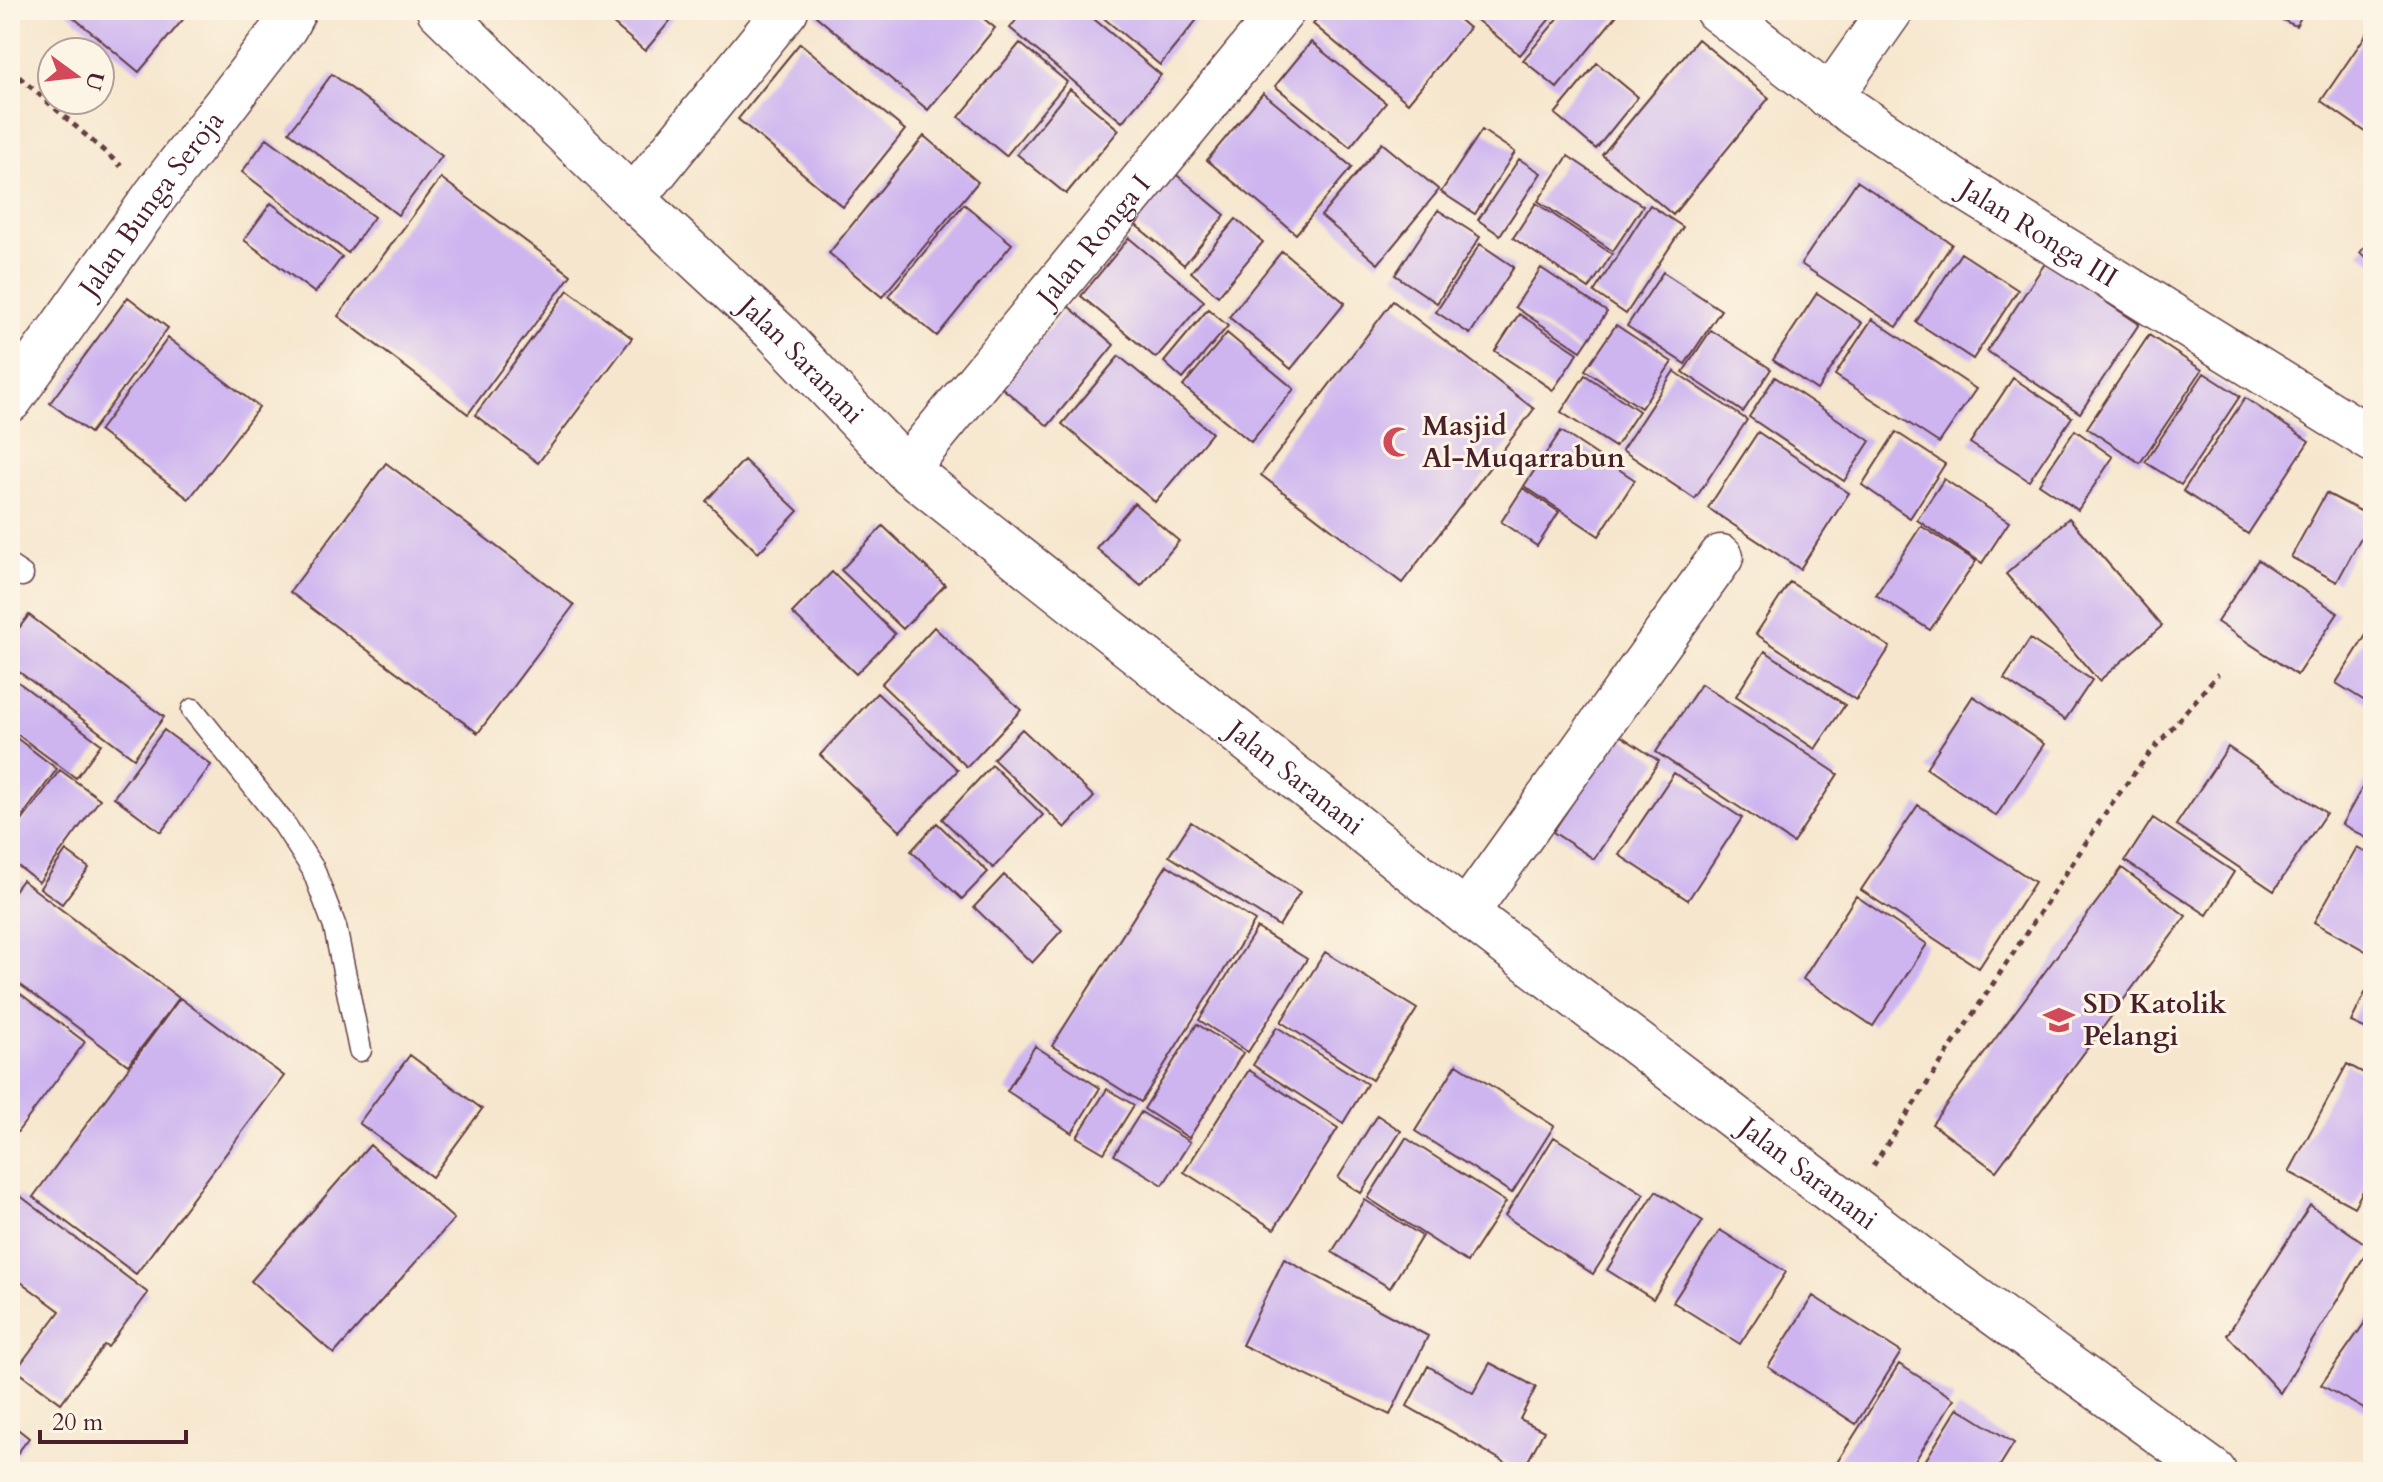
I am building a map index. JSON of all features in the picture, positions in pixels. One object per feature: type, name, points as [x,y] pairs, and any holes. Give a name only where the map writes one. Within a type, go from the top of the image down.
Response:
[{"type":"street","name":"Jalan Bunga Seroja","points":[[10,400],[155,196],[285,27],[294,10]]},
{"type":"street","name":"Jalan Saranani","points":[[439,10],[633,199],[778,334],[906,469],[1466,913],[1924,1262],[2214,1472]]},
{"type":"street","points":[[633,199],[786,10]]},
{"type":"street","name":"Jalan Ronga I","points":[[906,469],[1283,10]]},
{"type":"street","name":"Jalan Ronga III","points":[[1717,10],[1830,97],[1954,181],[2373,440]]},
{"type":"street","points":[[1830,97],[1891,10]]},
{"type":"street","points":[[1466,913],[1721,557]]},
{"type":"lane","points":[[193,710],[284,824],[313,869],[335,927],[360,1050]]},
{"type":"path","points":[[10,69],[155,196]]},
{"type":"path","points":[[1848,1203],[2112,803],[2218,674]]},
{"type":"building","points":[[191,10],[139,72],[116,53],[116,36],[96,36],[67,12]]},
{"type":"building","points":[[597,10],[679,10],[645,51]]},
{"type":"building","points":[[821,10],[973,10],[995,28],[928,110],[816,16]]},
{"type":"building","points":[[1024,10],[1083,10],[1161,75],[1122,122],[1010,28]]},
{"type":"building","points":[[1094,10],[1205,10],[1160,65]]},
{"type":"building","points":[[1324,10],[1448,10],[1469,28],[1408,103],[1313,24]]},
{"type":"building","points":[[1471,10],[1557,10],[1520,55],[1468,13]]},
{"type":"building","points":[[1565,10],[1621,10],[1557,88],[1523,60]]},
{"type":"building","points":[[2260,10],[2305,10],[2296,26]]},
{"type":"building","points":[[2370,29],[2373,32],[2373,137],[2321,101]]},
{"type":"building","points":[[1698,39],[1769,98],[1673,215],[1602,155]]},
{"type":"building","points":[[1311,42],[1386,103],[1350,147],[1275,86]]},
{"type":"building","points":[[800,43],[905,130],[843,207],[738,119]]},
{"type":"building","points":[[1020,43],[1067,82],[1006,156],[959,117]]},
{"type":"building","points":[[1597,63],[1638,97],[1596,149],[1555,114]]},
{"type":"building","points":[[332,74],[442,156],[398,215],[289,132]]},
{"type":"building","points":[[1070,89],[1119,130],[1066,194],[1017,154]]},
{"type":"building","points":[[1263,93],[1352,167],[1296,234],[1207,160]]},
{"type":"building","points":[[1482,130],[1515,152],[1475,214],[1441,192]]},
{"type":"building","points":[[924,136],[978,182],[882,297],[829,253]]},
{"type":"building","points":[[267,138],[374,217],[348,253],[242,172]]},
{"type":"building","points":[[1382,143],[1439,190],[1378,264],[1321,216]]},
{"type":"building","points":[[1568,156],[1643,206],[1613,251],[1538,201]]},
{"type":"building","points":[[1519,159],[1541,173],[1500,235],[1478,220]]},
{"type":"building","points":[[1172,171],[1225,215],[1184,265],[1131,221]]},
{"type":"building","points":[[441,178],[571,275],[468,414],[338,316]]},
{"type":"building","points":[[1857,181],[1952,244],[1897,327],[1801,264]]},
{"type":"building","points":[[271,203],[342,257],[315,293],[244,240]]},
{"type":"building","points":[[1536,203],[1612,254],[1589,289],[1513,238]]},
{"type":"building","points":[[964,204],[1012,244],[937,336],[888,296]]},
{"type":"building","points":[[1650,205],[1683,227],[1626,314],[1594,292]]},
{"type":"building","points":[[1438,210],[1480,237],[1437,303],[1395,275]]},
{"type":"building","points":[[1236,219],[1263,242],[1218,296],[1191,272]]},
{"type":"building","points":[[2373,235],[2373,262],[2360,253]]},
{"type":"building","points":[[1129,238],[1204,301],[1156,358],[1081,296]]},
{"type":"building","points":[[1480,244],[1514,267],[1470,334],[1436,312]]},
{"type":"building","points":[[1282,251],[1345,303],[1291,369],[1229,317]]},
{"type":"building","points":[[1961,253],[2018,290],[1973,359],[1916,322]]},
{"type":"building","points":[[2046,262],[2139,324],[2080,413],[1987,351]]},
{"type":"building","points":[[1541,268],[1607,312],[1581,351],[1515,307]]},
{"type":"building","points":[[1663,272],[1721,310],[1685,364],[1627,326]]},
{"type":"building","points":[[568,290],[632,338],[538,463],[475,415]]},
{"type":"building","points":[[1817,293],[1862,323],[1817,390],[1773,360]]},
{"type":"building","points":[[128,297],[168,328],[90,433],[50,403]]},
{"type":"building","name":"Masjid Al-Muqarrabun","points":[[1393,301],[1534,409],[1402,583],[1261,475]]},
{"type":"building","points":[[1068,306],[1114,345],[1048,426],[1001,387]]},
{"type":"building","points":[[1208,309],[1228,326],[1183,379],[1164,362]]},
{"type":"building","points":[[1519,314],[1578,353],[1553,390],[1495,351]]},
{"type":"building","points":[[1872,319],[1976,389],[1939,443],[1835,375]]},
{"type":"building","points":[[1616,325],[1672,362],[1641,408],[1585,370]]},
{"type":"building","points":[[1711,330],[1771,369],[1743,412],[1683,372]]},
{"type":"building","points":[[1227,333],[1294,389],[1251,442],[1183,386]]},
{"type":"building","points":[[2149,335],[2202,370],[2140,463],[2087,428]]},
{"type":"building","points":[[168,338],[259,407],[189,499],[99,431]]},
{"type":"building","points":[[1119,356],[1212,433],[1155,502],[1062,424]]},
{"type":"building","points":[[1674,371],[1747,420],[1695,499],[1622,450]]},
{"type":"building","points":[[2204,373],[2240,396],[2181,485],[2145,462]]},
{"type":"building","points":[[1585,375],[1639,411],[1615,447],[1561,412]]},
{"type":"building","points":[[1775,377],[1870,441],[1844,481],[1749,417]]},
{"type":"building","points":[[2013,378],[2072,417],[2029,481],[1970,443]]},
{"type":"building","points":[[2245,398],[2309,441],[2248,534],[2183,491]]},
{"type":"building","points":[[2075,430],[2113,457],[2078,510],[2039,484]]},
{"type":"building","points":[[1561,431],[1635,480],[1599,536],[1524,486]]},
{"type":"building","points":[[1758,432],[1849,493],[1800,569],[1708,508]]},
{"type":"building","points":[[1896,432],[1945,464],[1910,518],[1862,485]]},
{"type":"building","points":[[744,460],[798,511],[758,553],[706,501]]},
{"type":"building","points":[[386,463],[574,605],[478,733],[290,592]]},
{"type":"building","points":[[1944,479],[2009,522],[1982,563],[1917,520]]},
{"type":"building","points":[[1523,488],[1559,512],[1537,546],[1501,522]]},
{"type":"building","points":[[2326,493],[2372,517],[2337,582],[2291,557]]},
{"type":"building","points":[[1134,503],[1179,541],[1141,586],[1096,548]]},
{"type":"building","points":[[2069,518],[2162,626],[2099,681],[2006,574]]},
{"type":"building","points":[[883,526],[945,585],[903,629],[841,570]]},
{"type":"building","points":[[1921,526],[1976,561],[1930,630],[1876,595]]},
{"type":"building","points":[[2258,560],[2338,613],[2297,675],[2217,622]]},
{"type":"building","points":[[832,572],[895,634],[856,674],[792,613]]},
{"type":"building","points":[[1790,582],[1890,647],[1856,700],[1756,634]]},
{"type":"building","points":[[29,615],[164,717],[134,758],[10,665],[10,640]]},
{"type":"building","points":[[2373,624],[2373,706],[2336,683]]},
{"type":"building","points":[[934,627],[1021,710],[967,767],[881,684]]},
{"type":"building","points":[[2030,639],[2092,680],[2065,720],[2004,679]]},
{"type":"building","points":[[1765,651],[1845,705],[1815,749],[1736,696]]},
{"type":"building","points":[[10,676],[101,744],[76,778],[10,729]]},
{"type":"building","points":[[1701,684],[1838,774],[1793,843],[1656,752]]},
{"type":"building","points":[[877,693],[958,770],[900,831],[820,755]]},
{"type":"building","points":[[1973,696],[2044,744],[1996,816],[1926,768]]},
{"type":"building","points":[[1022,729],[1094,797],[1065,828],[993,759]]},
{"type":"building","points":[[164,730],[211,765],[161,832],[114,797]]},
{"type":"building","points":[[10,733],[57,769],[10,833]]},
{"type":"building","points":[[1618,734],[1659,761],[1594,859],[1553,832]]},
{"type":"building","points":[[2228,747],[2326,813],[2274,891],[2176,825]]},
{"type":"building","points":[[992,765],[1043,815],[993,868],[942,819]]},
{"type":"building","points":[[2373,768],[2373,842],[2342,824]]},
{"type":"building","points":[[60,770],[100,799],[39,882],[10,860],[10,837]]},
{"type":"building","points":[[1674,773],[1742,818],[1688,900],[1619,855]]},
{"type":"building","points":[[1918,805],[2035,882],[1979,968],[1861,890]]},
{"type":"building","points":[[2153,818],[2234,872],[2207,915],[2125,861]]},
{"type":"building","points":[[1191,822],[1300,892],[1279,926],[1169,856]]},
{"type":"building","points":[[937,823],[988,872],[962,899],[911,851]]},
{"type":"building","points":[[2357,847],[2373,856],[2373,955],[2314,922]]},
{"type":"building","points":[[66,851],[89,868],[62,904],[40,888]]},
{"type":"building","points":[[1167,865],[1255,921],[1141,1102],[1052,1046]]},
{"type":"building","name":"SD Katolik Pelangi","points":[[2122,868],[2186,916],[1996,1171],[1932,1124]]},
{"type":"building","points":[[1004,875],[1062,930],[1032,963],[974,907]]},
{"type":"building","points":[[22,880],[179,998],[128,1065],[10,977],[10,896]]},
{"type":"building","points":[[1856,896],[1927,944],[1873,1026],[1803,979]]},
{"type":"building","points":[[1257,928],[1307,959],[1248,1052],[1199,1020]]},
{"type":"building","points":[[1325,952],[1417,1009],[1372,1080],[1281,1022]]},
{"type":"building","points":[[2370,983],[2373,984],[2373,1032],[2351,1022]]},
{"type":"building","points":[[10,986],[85,1042],[16,1134],[10,1130]]},
{"type":"building","points":[[180,998],[284,1076],[136,1274],[33,1197]]},
{"type":"building","points":[[1197,1024],[1243,1053],[1189,1138],[1144,1109]]},
{"type":"building","points":[[1277,1027],[1367,1084],[1343,1123],[1253,1065]]},
{"type":"building","points":[[1035,1046],[1100,1088],[1072,1133],[1007,1091]]},
{"type":"building","points":[[410,1055],[482,1109],[432,1177],[359,1123]]},
{"type":"building","points":[[1457,1064],[1554,1126],[1512,1193],[1415,1131]]},
{"type":"building","points":[[2347,1064],[2373,1078],[2373,1173],[2354,1207],[2289,1172]]},
{"type":"building","points":[[1249,1070],[1338,1128],[1274,1229],[1184,1172]]},
{"type":"building","points":[[1107,1089],[1134,1105],[1104,1153],[1077,1137]]},
{"type":"building","points":[[1141,1112],[1190,1142],[1163,1185],[1114,1155]]},
{"type":"building","points":[[1377,1115],[1401,1131],[1361,1193],[1338,1178]]},
{"type":"building","points":[[1554,1137],[1644,1194],[1593,1274],[1505,1216]]},
{"type":"building","points":[[1406,1138],[1506,1202],[1467,1262],[1368,1198]]},
{"type":"building","points":[[370,1145],[454,1219],[334,1354],[251,1281]]},
{"type":"building","points":[[1656,1191],[1703,1221],[1653,1299],[1607,1270]]},
{"type":"building","points":[[19,1195],[148,1293],[61,1403],[16,1370],[60,1311],[10,1274],[10,1207]]},
{"type":"building","points":[[1365,1200],[1422,1236],[1390,1288],[1332,1252]]},
{"type":"building","points":[[2310,1205],[2370,1247],[2280,1393],[2227,1335]]},
{"type":"building","points":[[1720,1230],[1786,1272],[1740,1344],[1673,1302]]},
{"type":"building","points":[[1284,1259],[1428,1336],[1390,1415],[1242,1345]]},
{"type":"building","points":[[1813,1296],[1901,1352],[1856,1424],[1768,1367]]},
{"type":"building","points":[[2373,1311],[2373,1414],[2321,1385]]},
{"type":"building","points":[[1490,1363],[1536,1387],[1520,1419],[1544,1431],[1522,1472],[1407,1406],[1428,1366],[1473,1393]]},
{"type":"building","points":[[1899,1364],[1954,1399],[1908,1472],[1831,1472]]},
{"type":"building","points":[[1958,1408],[2014,1443],[1996,1472],[1932,1472],[1922,1466]]},
{"type":"building","points":[[10,1423],[29,1438],[10,1463]]},
{"type":"place","name":"Masjid Al-Muqarrabun","points":[[1398,442]]},
{"type":"place","name":"SD Katolik Pelangi","points":[[2059,1020]]}]
